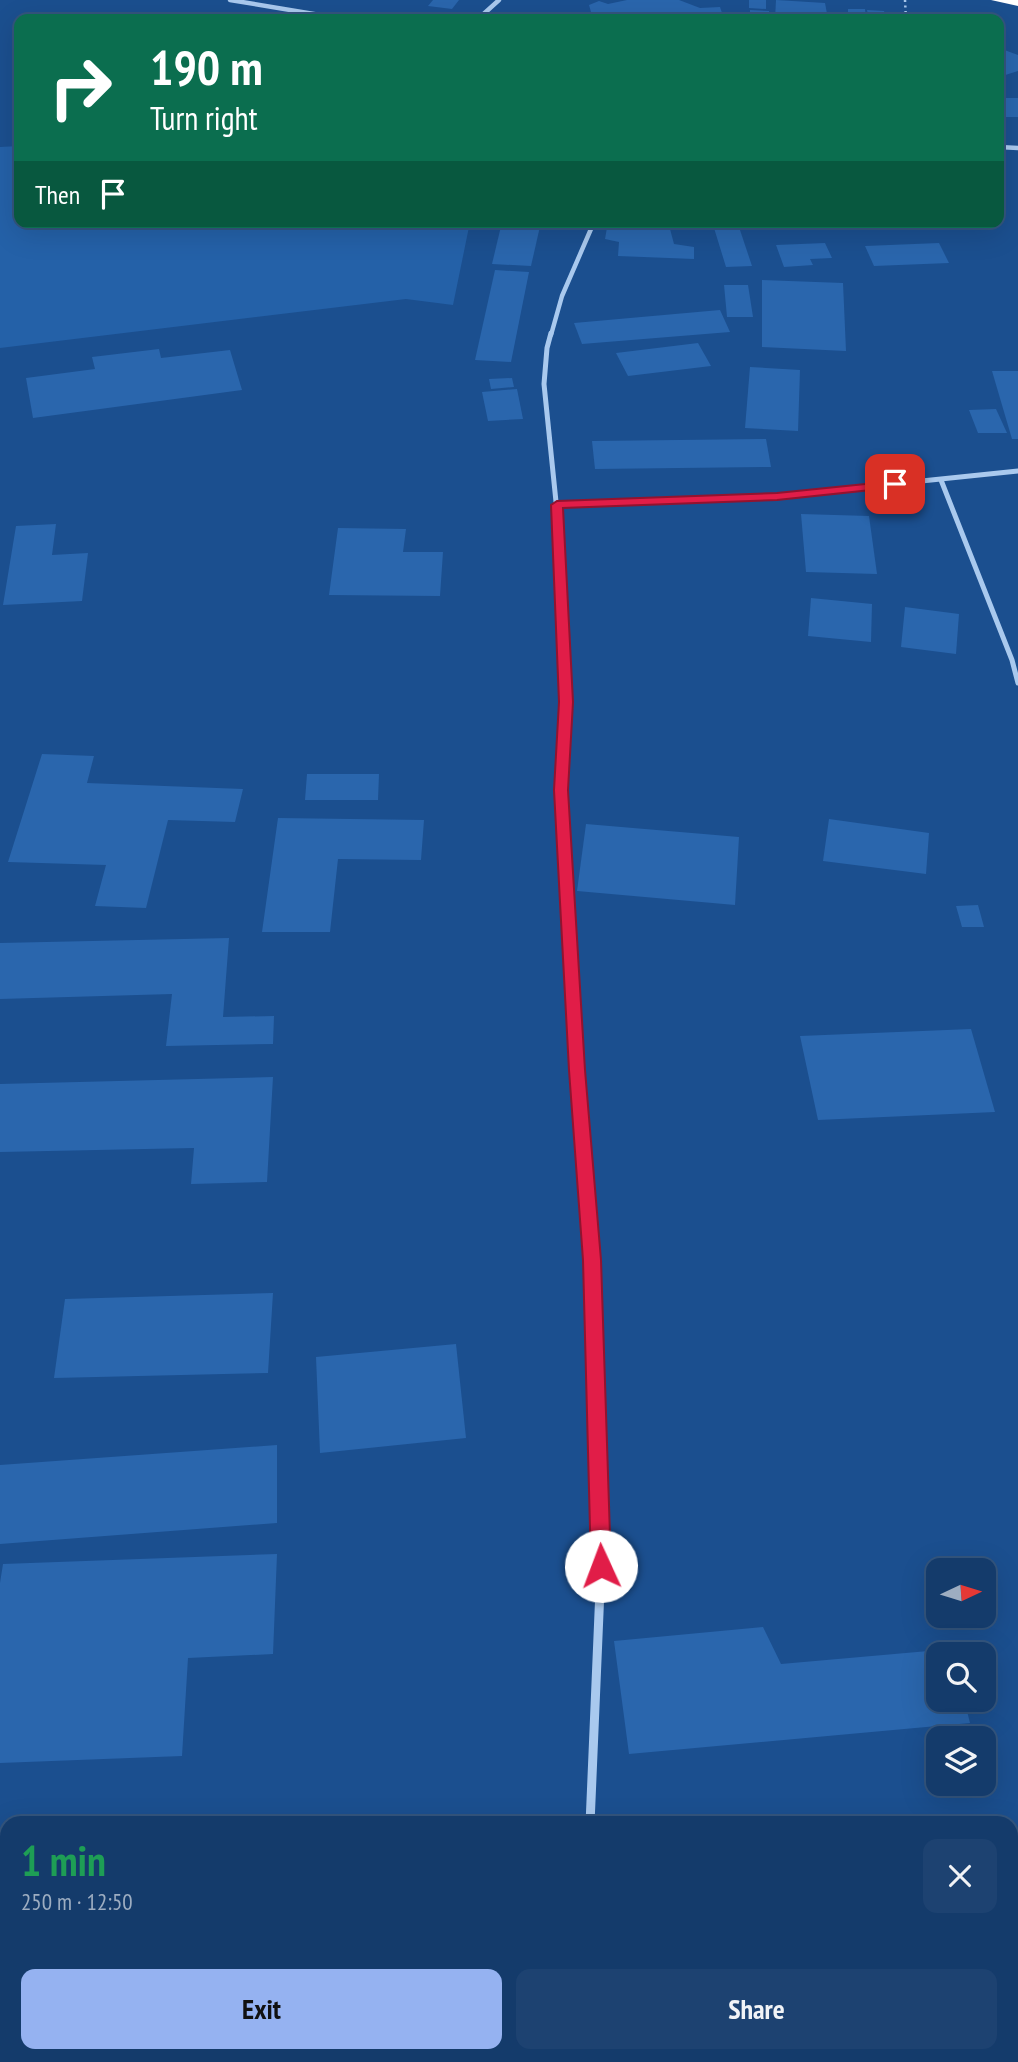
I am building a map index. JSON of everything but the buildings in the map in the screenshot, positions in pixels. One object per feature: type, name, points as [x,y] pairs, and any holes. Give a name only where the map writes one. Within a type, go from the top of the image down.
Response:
[{"type":"highway","points":[[996,0],[1018,3]]},
{"type":"street","points":[[230,0],[314,14]]},
{"type":"street","points":[[484,14],[499,0]]},
{"type":"street","points":[[590,1816],[601,1566],[592,1260],[577,1070],[561,790],[566,702],[557,505],[544,384],[547,348],[562,296],[591,228]]},
{"type":"street","points":[[557,505],[777,496],[1018,471]]},
{"type":"street","points":[[941,480],[1012,660],[1018,683]]},
{"type":"shaded area","points":[[14,146],[14,228],[469,228],[453,305],[406,299],[0,348],[0,147]]},
{"type":"route","points":[[601,1566],[592,1260],[577,1070],[561,790],[566,702],[557,505],[777,496],[895,484]]}]
